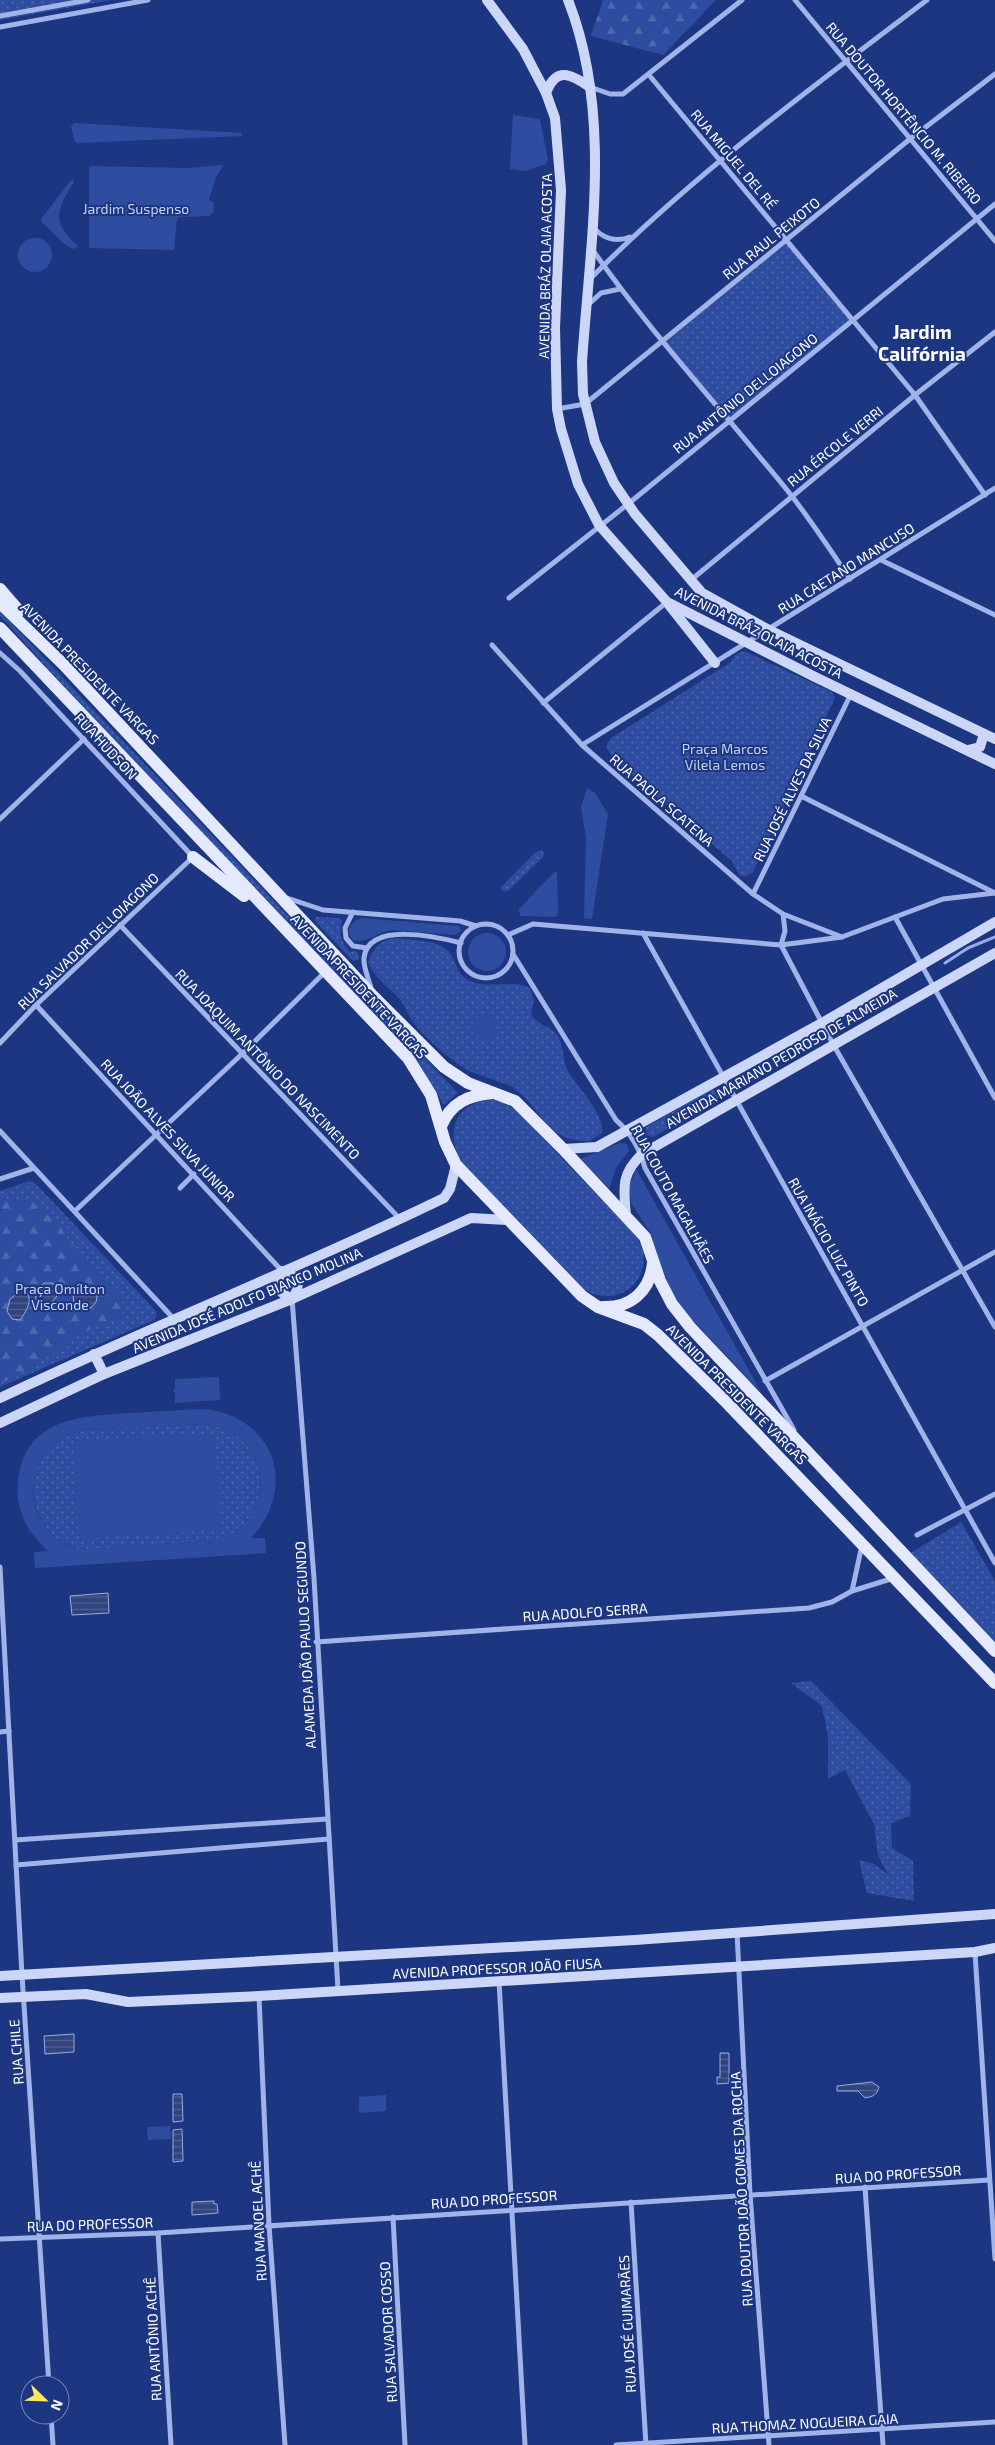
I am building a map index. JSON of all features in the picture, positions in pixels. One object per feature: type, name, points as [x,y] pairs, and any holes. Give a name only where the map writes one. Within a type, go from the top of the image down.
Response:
[{"type":"main road","name":"AVENIDA BRÁZ OLAIA ACOSTA","points":[[487,0],[522,49],[546,93],[555,118],[560,166],[555,328],[557,409],[561,429],[578,484],[599,525],[667,602],[995,764]]},
{"type":"main road","name":"AVENIDA BRÁZ OLAIA ACOSTA","points":[[568,0],[576,20],[590,87],[596,149],[582,362],[585,404],[595,442],[614,483],[628,504],[702,593],[769,630],[995,739]]},
{"type":"main road","points":[[546,93],[550,82],[560,76],[574,76],[590,87]]},
{"type":"main road","points":[[0,589],[30,624],[30,634]]},
{"type":"main road","points":[[667,602],[715,663]]},
{"type":"main road","name":"AVENIDA PRESIDENTE VARGAS","points":[[0,603],[63,664],[374,996],[444,1067],[468,1083],[495,1092],[521,1106],[563,1149],[645,1237],[660,1281],[672,1304],[690,1327],[995,1651]]},
{"type":"main road","name":"AVENIDA PRESIDENTE VARGAS","points":[[0,628],[408,1058],[432,1095],[445,1142],[456,1165],[507,1220],[577,1293],[598,1307],[644,1324],[658,1335],[995,1683]]},
{"type":"main road","points":[[968,750],[980,747],[984,734]]},
{"type":"main road","points":[[193,857],[254,904],[269,912]]},
{"type":"main road","name":"AVENIDA MARIANO PEDROSO DE ALMEIDA","points":[[563,1149],[597,1147],[822,1023],[920,964],[995,922]]},
{"type":"main road","name":"AVENIDA MARIANO PEDROSO DE ALMEIDA","points":[[626,1217],[624,1195],[626,1173],[642,1154],[995,953]]},
{"type":"main road","points":[[441,1126],[449,1111],[462,1100],[495,1092]]},
{"type":"main road","name":"AVENIDA JOSÉ ADOLFO BIANCO MOLINA","points":[[0,1398],[173,1318],[318,1257],[444,1198],[450,1189],[456,1165]]},
{"type":"main road","name":"AVENIDA JOSÉ ADOLFO BIANCO MOLINA","points":[[0,1423],[104,1374],[292,1300],[471,1218],[507,1220]]},
{"type":"main road","points":[[598,1307],[617,1306],[635,1298],[649,1282],[654,1262]]},
{"type":"main road","points":[[282,1271],[292,1275],[298,1281],[298,1289],[292,1300],[278,1289],[277,1281],[282,1271]]},
{"type":"main road","points":[[94,1354],[104,1374]]},
{"type":"main road","name":"AVENIDA PROFESSOR JOÃO FIUSA","points":[[0,1976],[737,1932],[995,1914]]},
{"type":"main road","name":"AVENIDA PROFESSOR JOÃO FIUSA","points":[[0,1998],[86,1994],[128,2002],[259,1996],[740,1968],[974,1952],[995,1948]]},
{"type":"street","points":[[0,16],[88,0]]},
{"type":"street","points":[[0,27],[148,0]]},
{"type":"street","points":[[590,87],[617,96],[623,94],[742,0]]},
{"type":"street","name":"RUA DOUTOR HORTÊNCIO M. RIBEIRO","points":[[795,0],[845,62],[978,218],[995,241]]},
{"type":"street","points":[[588,281],[632,236],[722,161],[845,62],[927,0]]},
{"type":"street","name":"RUA RAUL PEIXOTO","points":[[557,409],[585,404],[910,139],[995,74]]},
{"type":"street","name":"RUA MIGUEL DEL RÉ","points":[[649,75],[915,395],[985,495]]},
{"type":"street","name":"RUA ANTÔNIO DELLOIAGONO","points":[[509,598],[628,504],[995,204]]},
{"type":"street","points":[[592,226],[603,236],[610,239],[625,239],[632,236]]},
{"type":"street","points":[[590,246],[620,289],[662,341],[792,496],[850,579]]},
{"type":"street","points":[[586,314],[595,296],[607,290],[620,289]]},
{"type":"street","name":"RUA ÉRCOLE VERRI","points":[[691,581],[915,395],[995,332]]},
{"type":"street","name":"RUA CAETANO MANCUSO","points":[[582,745],[995,489]]},
{"type":"street","points":[[881,560],[995,615]]},
{"type":"street","points":[[543,703],[667,602]]},
{"type":"street","name":"RUA PAOLA SCATENA","points":[[492,645],[582,745],[753,894],[784,914],[842,937]]},
{"type":"street","name":"RUA HUDSON","points":[[0,653],[20,670],[193,857]]},
{"type":"street","name":"RUA JOSÉ ALVES DA SILVA","points":[[753,894],[851,694]]},
{"type":"street","points":[[0,818],[84,739]]},
{"type":"street","points":[[801,796],[995,893]]},
{"type":"street","name":"RUA SALVADOR DELLOIAGONO","points":[[0,1043],[36,1005],[193,857]]},
{"type":"street","points":[[508,935],[533,924],[781,945],[842,937],[943,899],[995,893]]},
{"type":"street","points":[[279,895],[306,906],[460,921],[476,926],[495,925],[508,935],[513,948],[513,954],[505,970],[490,978],[481,977],[466,968],[460,952],[464,936],[476,926]]},
{"type":"street","points":[[354,912],[345,928],[346,938],[353,946],[367,948]]},
{"type":"street","points":[[784,914],[785,931],[781,945],[833,1044],[995,1327]]},
{"type":"street","points":[[895,917],[995,1098]]},
{"type":"street","name":"RUA JOAQUIM ANTÔNIO DO NASCIMENTO","points":[[120,925],[400,1219]]},
{"type":"street","name":"RUA INÁCIO LUIZ PINTO","points":[[642,933],[995,1563]]},
{"type":"street","points":[[374,996],[364,959],[367,948],[379,938],[390,934],[443,939],[461,943]]},
{"type":"street","name":"RUA COUTO MAGALHÃES","points":[[513,954],[616,1120],[628,1130],[642,1154],[645,1168],[806,1450]]},
{"type":"street","points":[[75,1211],[243,1053],[325,972]]},
{"type":"street","name":"RUA JOÃO ALVES SILVA JUNIOR","points":[[36,1005],[282,1271]]},
{"type":"street","points":[[0,1131],[173,1318]]},
{"type":"street","points":[[0,1179],[34,1168]]},
{"type":"street","points":[[180,1188],[194,1174]]},
{"type":"street","points":[[765,1381],[995,1252]]},
{"type":"street","name":"ALAMEDA JOÃO PAULO SEGUNDO","points":[[292,1300],[314,1578],[316,1642],[338,1990]]},
{"type":"street","points":[[916,1535],[995,1494]]},
{"type":"street","points":[[852,1591],[862,1544]]},
{"type":"street","name":"RUA CHILE","points":[[0,1567],[22,1975],[48,2375]]},
{"type":"street","name":"RUA ADOLFO SERRA","points":[[316,1642],[809,1608],[832,1602],[852,1591],[895,1578]]},
{"type":"street","points":[[0,1732],[9,1731]]},
{"type":"street","points":[[14,1840],[328,1820]]},
{"type":"street","points":[[16,1865],[329,1839]]},
{"type":"street","name":"RUA DOUTOR JOÃO GOMES DA ROCHA","points":[[737,1932],[750,2194],[769,2445]]},
{"type":"street","points":[[974,1952],[995,2259]]},
{"type":"street","points":[[499,1981],[526,2445]]},
{"type":"street","name":"RUA MANOEL ACHÊ","points":[[259,1996],[269,2225],[285,2445]]},
{"type":"street","name":"RUA DO PROFESSOR","points":[[0,2239],[158,2233],[989,2180]]},
{"type":"street","points":[[865,2188],[883,2445]]},
{"type":"street","name":"RUA JOSÉ GUIMARÃES","points":[[631,2202],[646,2444]]},
{"type":"street","name":"RUA SALVADOR COSSO","points":[[393,2217],[405,2445]]},
{"type":"street","name":"RUA ANTÔNIO ACHÊ","points":[[158,2233],[171,2445]]},
{"type":"street","name":"RUA THOMAZ NOGUEIRA GAIA","points":[[616,2445],[995,2422]]},
{"type":"street","points":[[52,2425],[53,2445]]},
{"type":"green space","points":[[0,0],[111,0],[0,20]]},
{"type":"green space","points":[[603,0],[716,0],[663,55],[591,36]]},
{"type":"green space","points":[[513,115],[540,119],[548,160],[546,164],[526,171],[510,169]]},
{"type":"green space","points":[[74,123],[242,133],[242,136],[78,143],[75,142],[71,126]]},
{"type":"green space","name":"Jardim Suspenso","points":[[224,165],[216,177],[209,200],[214,203],[213,213],[209,216],[180,217],[177,219],[174,250],[89,248],[89,166],[188,168]]},
{"type":"green space","points":[[72,179],[74,182],[63,200],[59,216],[63,230],[78,246],[75,249],[62,242],[43,224],[41,219]]},
{"type":"green space","points":[[35,238],[42,239],[47,243],[51,248],[51,262],[47,267],[42,271],[35,272],[28,271],[23,267],[19,262],[18,255],[19,248],[23,243],[28,239]]},
{"type":"green space","points":[[786,240],[853,320],[729,422],[662,341]]},
{"type":"green space","points":[[0,611],[458,1093],[444,1105],[414,1055],[132,760],[0,616]]},
{"type":"green space","name":"Praça Marcos Vilela Lemos","points":[[744,651],[832,692],[835,698],[753,872],[747,876],[740,876],[732,861],[613,759],[606,746],[611,738],[731,662],[736,654]]},
{"type":"green space","points":[[587,788],[595,793],[608,814],[592,919],[584,918],[586,837],[581,807]]},
{"type":"green space","points":[[542,850],[543,857],[507,892],[502,890],[501,887],[536,852]]},
{"type":"green space","points":[[554,872],[557,872],[558,913],[556,917],[520,916],[519,909]]},
{"type":"green space","points":[[316,917],[339,918],[342,921],[341,934],[343,942],[350,952],[356,951],[359,955],[358,960],[353,961],[314,920]]},
{"type":"green space","points":[[361,918],[459,926],[461,931],[455,935],[392,930],[363,940],[354,941],[349,931],[351,925]]},
{"type":"green space","points":[[487,933],[501,938],[506,952],[501,966],[487,971],[473,966],[468,952],[473,938]]},
{"type":"green space","points":[[396,938],[440,945],[452,956],[461,975],[470,981],[485,984],[515,984],[530,988],[534,1000],[531,1014],[537,1021],[558,1036],[569,1073],[596,1111],[602,1126],[602,1133],[590,1141],[575,1140],[563,1136],[546,1123],[523,1096],[513,1088],[464,1068],[435,1045],[415,1025],[405,1006],[379,978],[368,962],[378,946],[386,940]]},
{"type":"green space","points":[[484,1016],[489,1017],[495,1023],[495,1033],[489,1039],[484,1040],[479,1039],[473,1033],[472,1028],[473,1023],[479,1017]]},
{"type":"green space","points":[[713,1089],[719,1095],[717,1102],[653,1137],[646,1135],[646,1127]]},
{"type":"green space","points":[[485,1100],[498,1100],[515,1109],[638,1238],[643,1252],[643,1265],[640,1276],[623,1293],[611,1296],[598,1295],[585,1290],[459,1159],[454,1139],[456,1122],[466,1108],[474,1103]]},
{"type":"green space","points":[[620,1143],[627,1144],[629,1151],[616,1168],[609,1189],[580,1159]]},
{"type":"green space","points":[[636,1169],[761,1392],[685,1312],[671,1290],[661,1267],[650,1232],[631,1203],[629,1186]]},
{"type":"green space","name":"Praça Omílton Visconde","points":[[29,1181],[36,1184],[156,1311],[157,1316],[154,1320],[0,1387],[0,1191]]},
{"type":"green space","name":"Praça Omílton Visconde","points":[[30,1200],[59,1225],[76,1252],[104,1277],[125,1307],[121,1319],[87,1331],[72,1339],[31,1368],[0,1383],[0,1201]]},
{"type":"green space","points":[[219,1377],[220,1400],[175,1403],[175,1393],[173,1392],[175,1379]]},
{"type":"green space","points":[[204,1409],[228,1414],[248,1425],[262,1439],[272,1457],[276,1477],[274,1497],[266,1518],[251,1538],[265,1538],[266,1553],[35,1568],[34,1552],[48,1551],[34,1536],[24,1520],[18,1501],[18,1481],[23,1460],[32,1444],[44,1432],[59,1424],[94,1416]],"holes":[[[204,1424],[227,1430],[244,1442],[255,1458],[260,1476],[259,1495],[252,1514],[238,1529],[217,1541],[83,1549],[71,1547],[50,1533],[37,1512],[33,1487],[38,1466],[52,1446],[74,1433],[82,1430]]]},
{"type":"green space","points":[[204,1424],[227,1430],[244,1442],[255,1458],[260,1476],[259,1495],[252,1514],[238,1529],[218,1541],[84,1549],[72,1547],[60,1541],[43,1523],[34,1500],[33,1487],[35,1475],[46,1452],[59,1441],[82,1430]]},
{"type":"green space","points":[[215,1433],[221,1530],[79,1539],[73,1441]]},
{"type":"green space","points":[[961,1522],[995,1581],[995,1642],[911,1553]]},
{"type":"green space","points":[[811,1681],[911,1784],[910,1816],[891,1823],[892,1848],[913,1861],[914,1901],[867,1893],[859,1860],[874,1864],[888,1874],[878,1856],[874,1824],[845,1770],[828,1779],[828,1736],[822,1706],[791,1683]]},
{"type":"green space","points":[[386,2095],[386,2111],[359,2113],[359,2097]]},
{"type":"green space","points":[[170,2126],[171,2139],[148,2140],[147,2127]]},
{"type":"shaded area","points":[[44,1283],[52,1283],[58,1287],[57,1296],[51,1303],[42,1304],[36,1299],[35,1292]]},
{"type":"shaded area","points":[[85,1285],[94,1288],[97,1297],[94,1306],[85,1309],[76,1306],[73,1297],[76,1288]]},
{"type":"shaded area","points":[[23,1289],[29,1296],[29,1304],[20,1320],[12,1319],[7,1311],[10,1299]]},
{"type":"shaded area","points":[[108,1593],[109,1613],[72,1615],[70,1596]]},
{"type":"shaded area","points":[[74,2034],[74,2052],[45,2054],[44,2036]]},
{"type":"shaded area","points":[[720,2053],[729,2053],[729,2083],[717,2084],[717,2077],[720,2077]]},
{"type":"shaded area","points":[[872,2082],[879,2087],[876,2094],[870,2097],[865,2098],[858,2091],[837,2091],[837,2086]]},
{"type":"shaded area","points":[[173,2094],[182,2094],[183,2121],[173,2122]]},
{"type":"shaded area","points":[[182,2129],[183,2161],[173,2162],[173,2130]]},
{"type":"shaded area","points":[[214,2201],[214,2204],[217,2204],[218,2213],[192,2215],[192,2202]]},
{"type":"waterway","points":[[945,963],[968,948],[995,937]]},
{"type":"district","name":"Jardim Califórnia","points":[[922,342]]}]
